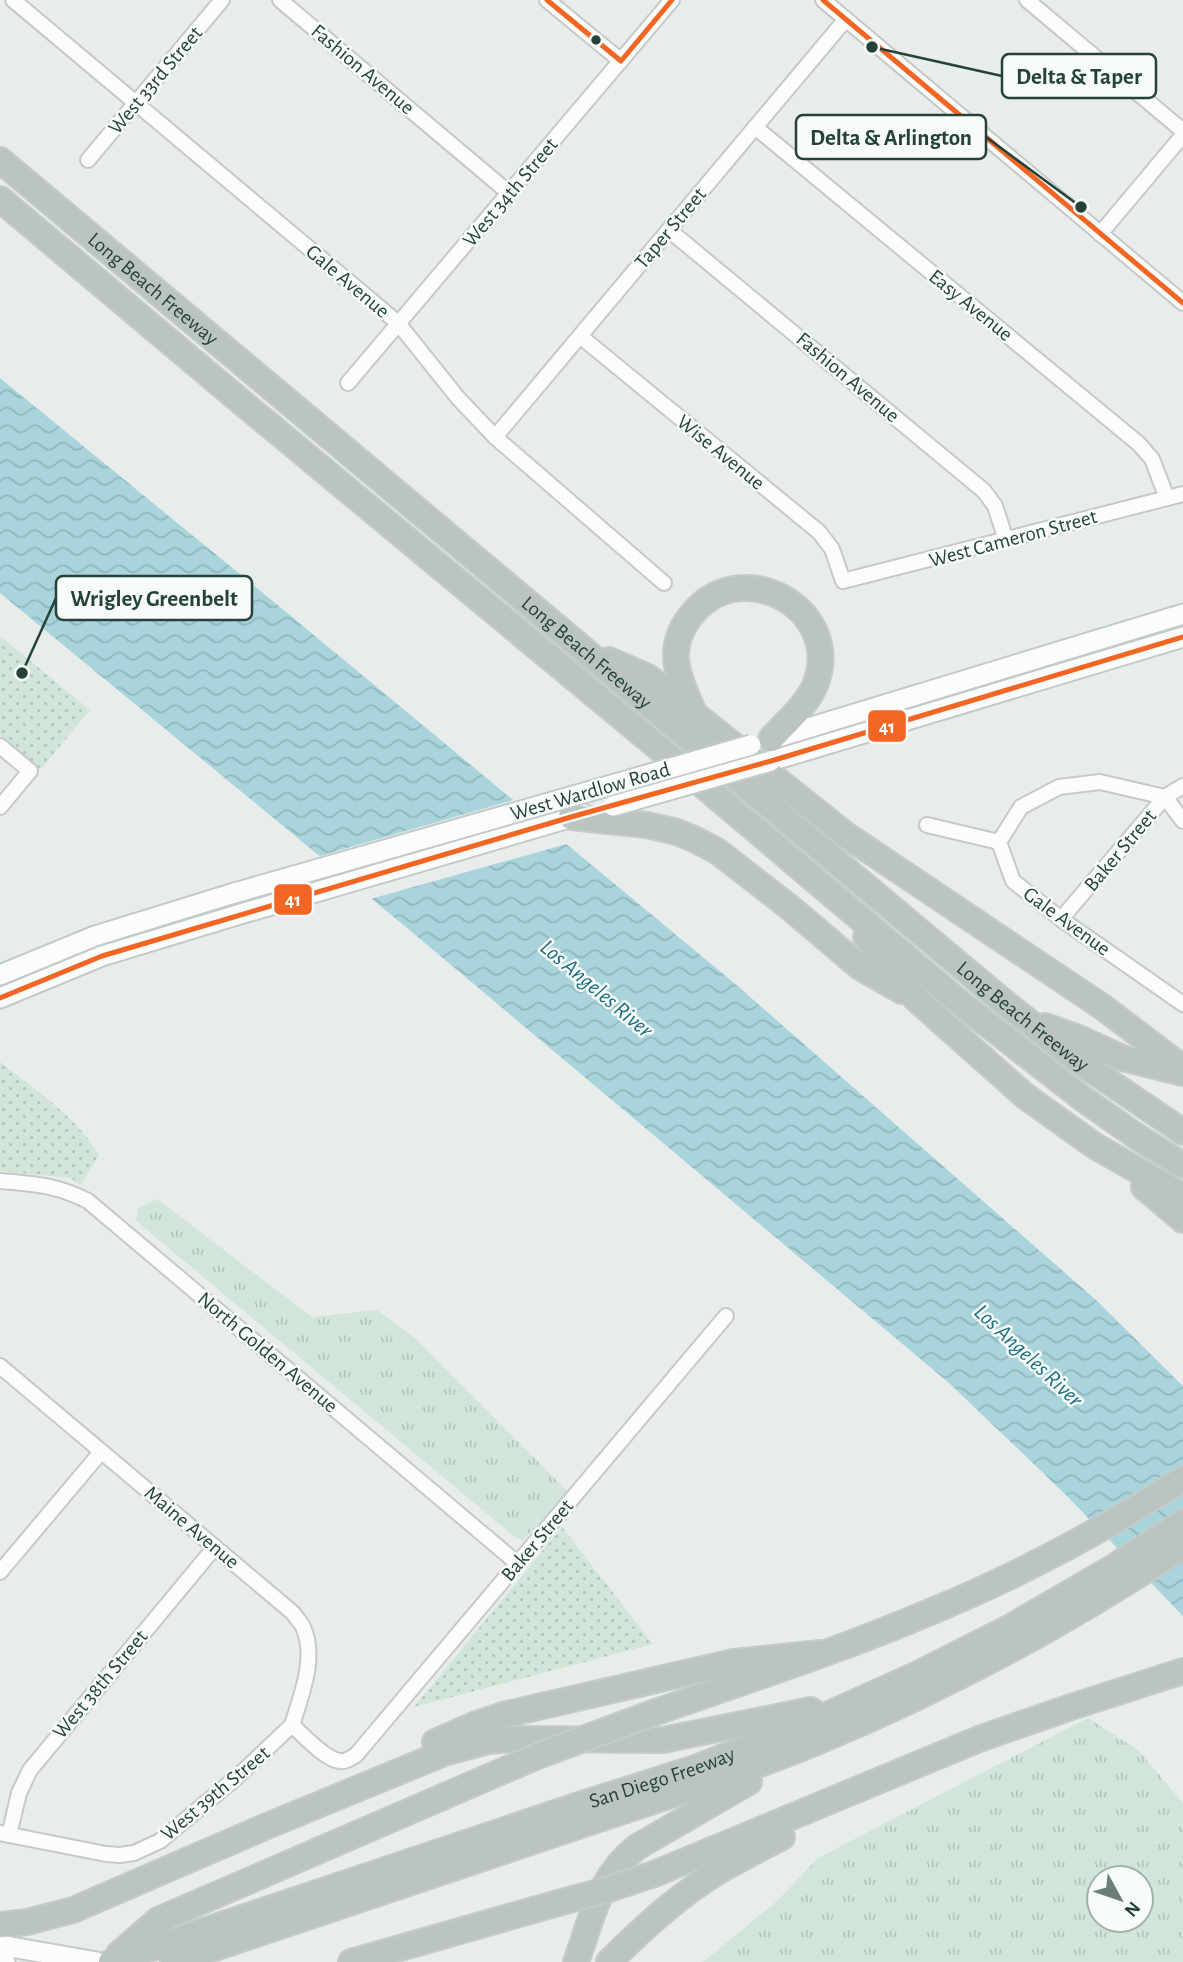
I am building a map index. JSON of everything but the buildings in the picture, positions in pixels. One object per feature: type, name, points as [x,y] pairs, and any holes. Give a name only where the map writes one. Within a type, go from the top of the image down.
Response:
[{"type":"highway","name":"Long Beach Freeway","points":[[0,160],[913,927],[1077,1060],[1183,1132]]},
{"type":"highway","name":"Long Beach Freeway","points":[[0,199],[959,1002],[1024,1054],[1136,1136],[1183,1165]]},
{"type":"highway","points":[[693,712],[676,656],[681,631],[688,619],[701,604],[715,595],[743,587],[780,595],[803,613],[817,638],[820,653],[817,679],[812,692],[798,712],[764,748]]},
{"type":"highway","points":[[585,650],[648,677],[846,835],[1087,996],[1138,1032],[1183,1071]]},
{"type":"highway","points":[[571,817],[648,825],[677,832],[717,851],[860,967],[916,999]]},
{"type":"highway","points":[[831,893],[916,999],[1025,1096],[1095,1146],[1183,1220]]},
{"type":"highway","points":[[1030,1021],[1081,1039],[1122,1058],[1183,1071]]},
{"type":"highway","points":[[1095,1146],[1183,1196]]},
{"type":"highway","points":[[111,1962],[158,1920],[540,1755],[885,1630],[969,1595],[1091,1534],[1183,1479]]},
{"type":"highway","name":"San Diego Freeway","points":[[219,1962],[749,1782],[825,1752],[933,1703],[982,1680],[1024,1638],[1114,1567],[1183,1522]]},
{"type":"highway","points":[[1024,1638],[1183,1537]]},
{"type":"highway","points":[[173,1962],[326,1904],[738,1764],[913,1692],[1024,1638],[1126,1583],[1183,1546]]},
{"type":"highway","name":"San Diego Freeway","points":[[111,1962],[695,1768],[1125,1599],[1183,1562]]},
{"type":"highway","points":[[267,1826],[438,1740],[493,1718],[734,1662],[821,1653]]},
{"type":"highway","points":[[351,1962],[607,1890],[653,1874],[979,1740],[1183,1671]]},
{"type":"highway","points":[[0,1926],[73,1910],[444,1753],[488,1741],[663,1740],[864,1700]]},
{"type":"highway","points":[[576,1962],[603,1886],[624,1857],[749,1782]]},
{"type":"highway","points":[[609,1962],[652,1921],[694,1888],[723,1868],[815,1819],[846,1794]]},
{"type":"highway","points":[[144,1962],[233,1938]]},
{"type":"main road","name":"West Wardlow Road","points":[[0,998],[102,956],[571,817],[764,748],[1183,614]]},
{"type":"main road","name":"West Wardlow Road","points":[[0,975],[95,936],[231,894],[1183,637]]},
{"type":"main road","points":[[0,1945],[97,1962]]},
{"type":"main road","points":[[0,1961],[5,1962]]},
{"type":"street","name":"Gale Avenue","points":[[13,0],[398,323],[458,398],[495,438],[664,583]]},
{"type":"street","name":"West 33rd Street","points":[[88,160],[222,0]]},
{"type":"street","name":"Fashion Avenue","points":[[280,0],[509,193]]},
{"type":"street","points":[[547,0],[621,61]]},
{"type":"street","name":"West 34th Street","points":[[348,383],[672,0]]},
{"type":"street","points":[[822,0],[1183,303]]},
{"type":"street","points":[[1027,0],[1183,133],[1100,234]]},
{"type":"street","name":"Taper Street","points":[[495,438],[846,19]]},
{"type":"street","name":"Easy Avenue","points":[[755,127],[1139,444],[1152,459],[1167,498]]},
{"type":"street","name":"Fashion Avenue","points":[[669,230],[984,491],[995,506],[1006,540]]},
{"type":"street","name":"Wise Avenue","points":[[580,336],[819,532],[832,548],[843,581]]},
{"type":"street","name":"West Cameron Street","points":[[843,581],[1183,494]]},
{"type":"street","points":[[0,746],[30,771],[0,807]]},
{"type":"street","points":[[926,825],[999,842],[1021,807],[1059,787],[1100,782],[1165,797],[1183,821]]},
{"type":"street","name":"Baker Street","points":[[1061,919],[1165,797],[1183,786]]},
{"type":"street","name":"Gale Avenue","points":[[999,842],[1013,881],[1061,919],[1183,1004]]},
{"type":"street","name":"North Golden Avenue","points":[[0,1181],[46,1185],[69,1191],[88,1201],[517,1563]]},
{"type":"street","name":"Baker Street","points":[[292,1725],[328,1757],[338,1762],[346,1761],[364,1747],[726,1316]]},
{"type":"street","name":"Maine Avenue","points":[[0,1366],[293,1613],[303,1627],[308,1644],[304,1683],[292,1725]]},
{"type":"street","points":[[0,1572],[101,1452]]},
{"type":"street","name":"West 38th Street","points":[[4,1834],[30,1770],[215,1547]]},
{"type":"street","name":"West 39th Street","points":[[4,1834],[106,1854],[134,1853],[160,1841],[186,1821],[292,1725]]},
{"type":"green space","points":[[0,636],[90,710],[40,770],[0,736]]},
{"type":"green space","points":[[0,1062],[67,1116],[90,1141],[99,1155],[81,1185],[70,1178],[0,1171]]},
{"type":"green space","points":[[157,1199],[312,1317],[377,1310],[416,1339],[569,1493],[523,1540],[515,1537],[136,1221],[138,1208]]},
{"type":"green space","points":[[562,1527],[653,1644],[414,1707]]},
{"type":"green space","points":[[1088,1718],[1138,1750],[1183,1803],[1183,1962],[703,1962],[777,1901],[818,1858]]},
{"type":"water","name":"Los Angeles River","points":[[0,378],[733,982],[1096,1300],[1183,1386],[1183,1616],[1065,1494],[949,1383],[407,928],[0,593]]},
{"type":"pier","points":[[517,799],[570,843],[367,900],[316,857]]},
{"type":"transit line","name":"41","points":[[547,0],[621,61],[672,0]]},
{"type":"transit line","name":"41","points":[[823,0],[1183,303]]},
{"type":"transit line","name":"41","points":[[0,998],[102,956],[571,817],[771,761],[1183,637]]},
{"type":"place","name":"Delta & Taper","points":[[872,47]]},
{"type":"place","name":"Delta & Arlington","points":[[1081,207]]},
{"type":"place","name":"Wrigley Greenbelt","points":[[22,673]]}]
